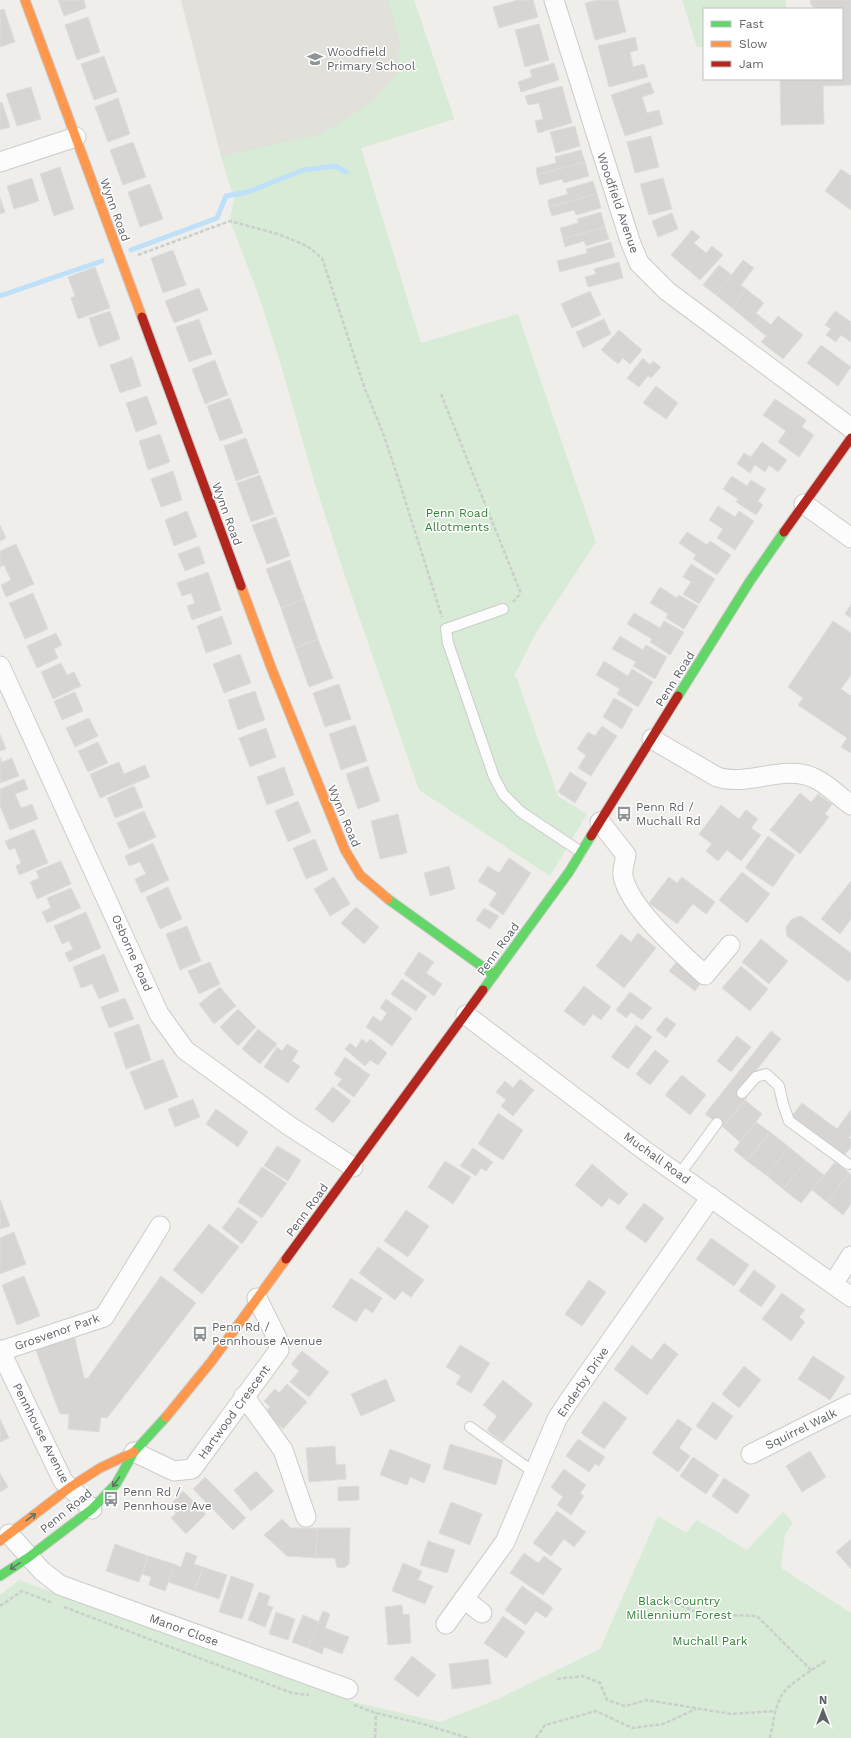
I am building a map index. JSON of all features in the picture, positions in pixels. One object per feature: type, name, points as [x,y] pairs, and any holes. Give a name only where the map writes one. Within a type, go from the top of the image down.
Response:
[{"type":"main road","name":"Wynn Road","points":[[25,0],[271,667],[345,850],[360,875],[375,889],[494,975]]},
{"type":"main road","name":"Penn Road","points":[[0,1576],[29,1557],[92,1509],[116,1484],[134,1452],[176,1407],[211,1362],[569,872],[750,581],[851,438]]},
{"type":"main road","name":"Penn Road","points":[[4,1537],[69,1488],[100,1468],[134,1452]]},
{"type":"street","name":"Woodfield Avenue","points":[[554,0],[627,234],[639,263],[667,291],[851,428]]},
{"type":"street","points":[[0,162],[76,137]]},
{"type":"street","points":[[804,504],[851,538]]},
{"type":"street","name":"Osborne Road","points":[[0,666],[159,1014],[185,1050],[288,1125],[353,1167]]},
{"type":"street","points":[[652,739],[717,776],[729,780],[793,772],[815,778],[851,805]]},
{"type":"street","points":[[600,822],[626,855],[623,876],[632,895],[668,941],[705,974],[730,945]]},
{"type":"street","name":"Muchall Road","points":[[466,1015],[679,1175],[851,1297]]},
{"type":"street","name":"Enderby Drive","points":[[446,1624],[505,1542],[558,1419],[568,1402],[710,1197]]},
{"type":"street","name":"Grosvenor Park","points":[[0,1350],[104,1317],[160,1226]]},
{"type":"street","points":[[832,1284],[851,1256]]},
{"type":"street","name":"Hartwood Crescent","points":[[134,1452],[174,1471],[192,1469],[279,1350],[277,1338],[257,1298]]},
{"type":"street","name":"Pennhouse Avenue","points":[[0,1350],[63,1481],[92,1509]]},
{"type":"street","points":[[244,1396],[283,1450],[306,1517]]},
{"type":"street","name":"Squirrel Walk","points":[[751,1454],[851,1404]]},
{"type":"street","name":"Manor Close","points":[[4,1537],[60,1585],[348,1689]]},
{"type":"street","points":[[464,1599],[482,1613]]},
{"type":"lane","points":[[503,609],[446,629],[448,643],[491,769],[503,794],[521,812],[581,852]]},
{"type":"lane","points":[[742,1093],[756,1077],[766,1074],[779,1086],[789,1121],[848,1164]]},
{"type":"lane","points":[[679,1175],[717,1123]]},
{"type":"lane","points":[[470,1427],[535,1472]]},
{"type":"path","points":[[121,261],[230,221],[272,232],[307,246],[322,258],[365,389],[383,433],[446,629]]},
{"type":"path","points":[[441,394],[520,591],[516,600],[503,609]]},
{"type":"path","points":[[670,1601],[702,1614],[756,1616],[811,1670]]},
{"type":"path","points":[[770,1738],[776,1711],[783,1692],[811,1670],[826,1661]]},
{"type":"path","points":[[557,1678],[583,1676],[600,1683],[607,1700],[625,1706],[647,1700],[731,1714],[776,1711]]},
{"type":"path","points":[[536,1738],[545,1725],[596,1711],[632,1728],[663,1724],[696,1709]]},
{"type":"path","points":[[375,1738],[376,1713]]},
{"type":"shaded area","name":"Woodfield Primary School","points":[[181,0],[414,0],[454,119],[361,148],[234,198],[221,156]]},
{"type":"green space","name":"Penn Road Allotments","points":[[388,0],[414,0],[454,119],[361,148],[421,343],[518,314],[596,542],[536,633],[514,676],[517,679],[558,796],[587,814],[550,876],[419,790],[348,585],[315,484],[281,365],[259,296],[230,221],[234,198],[221,156],[322,134],[372,102],[397,75],[400,41]]},
{"type":"green space","points":[[682,0],[786,0],[786,8],[703,8],[703,47],[697,47]]},
{"type":"green space","name":"Muchall Park","points":[[783,1512],[793,1523],[785,1534],[781,1568],[851,1613],[851,1738],[0,1738],[0,1595],[19,1580],[358,1703],[440,1722],[498,1699],[600,1649],[658,1516],[686,1533],[697,1520],[747,1550]]},
{"type":"building","points":[[58,0],[84,0],[86,8],[64,16]]},
{"type":"building","points":[[518,0],[533,0],[538,17],[499,28],[493,7]]},
{"type":"building","points":[[597,0],[618,0],[626,32],[595,40],[585,3]]},
{"type":"building","points":[[810,0],[851,0],[851,85],[823,86],[824,124],[781,125],[780,80],[843,80],[843,8],[815,8],[811,5]]},
{"type":"building","points":[[4,9],[15,42],[0,47],[0,10]]},
{"type":"building","points":[[88,17],[100,52],[77,60],[65,25]]},
{"type":"building","points":[[539,24],[549,60],[525,67],[515,30]]},
{"type":"building","points":[[635,37],[638,50],[630,52],[633,67],[644,64],[648,77],[609,87],[598,46]]},
{"type":"building","points":[[104,56],[117,92],[94,100],[81,64]]},
{"type":"building","points":[[554,63],[559,80],[521,92],[518,82],[532,77],[530,70]]},
{"type":"building","points":[[650,82],[654,93],[642,97],[647,113],[659,110],[663,124],[625,136],[611,95]]},
{"type":"building","points":[[562,86],[572,123],[538,133],[535,121],[543,119],[539,103],[528,105],[525,96]]},
{"type":"building","points":[[31,87],[41,119],[17,126],[6,94]]},
{"type":"building","points":[[118,98],[130,134],[108,142],[95,107]]},
{"type":"building","points":[[2,102],[10,127],[0,130],[0,103]]},
{"type":"building","points":[[575,126],[580,146],[556,153],[550,132]]},
{"type":"building","points":[[651,136],[659,167],[635,173],[627,142]]},
{"type":"building","points":[[133,142],[146,177],[123,185],[110,150]]},
{"type":"building","points":[[581,150],[585,162],[537,175],[536,168],[556,163],[555,157]]},
{"type":"building","points":[[585,162],[589,176],[564,183],[562,179],[540,185],[537,175]]},
{"type":"building","points":[[60,167],[74,209],[54,216],[40,174]]},
{"type":"building","points":[[841,169],[851,176],[851,210],[825,191]]},
{"type":"building","points":[[32,178],[39,201],[14,209],[7,186]]},
{"type":"building","points":[[663,178],[672,209],[649,215],[640,184]]},
{"type":"building","points":[[593,181],[597,194],[549,207],[548,200],[568,194],[566,189]]},
{"type":"building","points":[[150,184],[163,219],[140,227],[128,192]]},
{"type":"building","points":[[597,194],[601,208],[576,215],[574,210],[552,216],[549,207]]},
{"type":"building","points":[[0,197],[5,212],[0,214]]},
{"type":"building","points":[[601,212],[605,227],[563,239],[560,228],[578,223],[577,219]]},
{"type":"building","points":[[672,213],[678,229],[658,237],[652,221]]},
{"type":"building","points":[[605,227],[609,239],[586,246],[584,241],[565,247],[563,239]]},
{"type":"building","points":[[692,230],[700,237],[694,243],[706,253],[712,246],[723,255],[700,280],[671,255]]},
{"type":"building","points":[[611,242],[615,257],[560,272],[557,261],[587,253],[586,249]]},
{"type":"building","points":[[173,250],[186,285],[163,293],[151,258]]},
{"type":"building","points":[[743,260],[754,268],[741,285],[746,289],[732,308],[716,295]]},
{"type":"building","points":[[619,262],[623,278],[588,287],[585,277],[596,274],[594,269]]},
{"type":"building","points":[[719,265],[732,275],[716,295],[703,285]]},
{"type":"building","points":[[95,267],[110,308],[78,319],[71,298],[75,296],[68,277]]},
{"type":"building","points":[[199,288],[208,310],[174,323],[165,301]]},
{"type":"building","points":[[746,289],[764,303],[756,313],[761,317],[754,326],[732,308]]},
{"type":"building","points":[[590,291],[601,315],[572,328],[561,304]]},
{"type":"building","points":[[110,311],[120,339],[99,347],[89,318]]},
{"type":"building","points":[[835,311],[851,322],[851,342],[841,335],[836,342],[826,335],[831,329],[825,325]]},
{"type":"building","points":[[778,316],[803,335],[783,359],[761,342],[766,336],[754,326],[761,317],[771,325]]},
{"type":"building","points":[[199,319],[212,354],[189,362],[176,327]]},
{"type":"building","points":[[604,319],[611,334],[583,348],[576,332]]},
{"type":"building","points":[[619,330],[642,350],[630,364],[623,358],[618,364],[601,350]]},
{"type":"building","points":[[821,345],[851,367],[838,386],[807,363]]},
{"type":"building","points":[[132,357],[141,386],[120,393],[110,365]]},
{"type":"building","points":[[643,358],[650,365],[653,361],[661,367],[651,378],[648,376],[639,387],[627,378]]},
{"type":"building","points":[[215,360],[228,395],[205,404],[192,369]]},
{"type":"building","points":[[656,386],[678,403],[666,419],[643,403]]},
{"type":"building","points":[[147,396],[157,424],[136,432],[126,403]]},
{"type":"building","points":[[230,398],[243,433],[220,441],[207,406]]},
{"type":"building","points":[[775,399],[806,420],[802,427],[814,435],[799,457],[778,442],[786,431],[763,415]]},
{"type":"building","points":[[160,434],[170,462],[148,470],[139,441]]},
{"type":"building","points":[[246,438],[259,473],[236,481],[224,446]]},
{"type":"building","points":[[762,442],[787,460],[778,472],[769,465],[765,472],[755,465],[750,473],[737,464],[744,453],[751,457]]},
{"type":"building","points":[[173,471],[182,500],[161,507],[151,479]]},
{"type":"building","points":[[260,475],[274,514],[251,522],[237,483]]},
{"type":"building","points":[[732,476],[747,486],[751,480],[766,489],[758,501],[763,505],[756,515],[736,502],[738,499],[723,489]]},
{"type":"building","points":[[718,506],[735,517],[739,511],[754,521],[735,550],[717,538],[723,529],[709,520]]},
{"type":"building","points":[[187,511],[197,537],[174,546],[165,520]]},
{"type":"building","points":[[276,517],[290,556],[267,564],[252,525]]},
{"type":"building","points":[[0,525],[6,538],[0,541]]},
{"type":"building","points":[[687,532],[707,545],[710,541],[731,555],[717,575],[693,559],[696,555],[679,543]]},
{"type":"building","points":[[16,544],[34,584],[6,597],[1,585],[11,580],[4,565],[0,567],[0,551]]},
{"type":"building","points":[[199,546],[205,563],[185,571],[178,554]]},
{"type":"building","points":[[290,560],[304,599],[281,608],[266,569]]},
{"type":"building","points":[[691,564],[715,579],[699,604],[683,594],[691,582],[683,577]]},
{"type":"building","points":[[208,572],[221,610],[192,620],[187,606],[195,603],[191,593],[182,596],[177,583]]},
{"type":"building","points":[[660,587],[677,598],[679,595],[698,606],[684,629],[666,618],[668,614],[650,603]]},
{"type":"building","points":[[33,593],[48,629],[25,639],[9,603]]},
{"type":"building","points":[[304,599],[318,639],[295,648],[281,608]]},
{"type":"building","points":[[851,604],[851,618],[845,614]]},
{"type":"building","points":[[634,613],[660,628],[664,621],[684,632],[670,655],[650,642],[652,639],[627,624]]},
{"type":"building","points":[[222,616],[232,644],[206,653],[197,626]]},
{"type":"building","points":[[833,621],[851,633],[851,675],[841,689],[851,696],[851,753],[841,747],[847,738],[798,705],[803,698],[788,687]]},
{"type":"building","points":[[56,633],[62,645],[54,649],[58,658],[37,668],[27,646]]},
{"type":"building","points":[[620,636],[643,650],[646,645],[667,657],[655,679],[633,666],[636,662],[612,649]]},
{"type":"building","points":[[318,639],[333,678],[309,687],[295,648]]},
{"type":"building","points":[[240,654],[251,683],[224,693],[213,664]]},
{"type":"building","points":[[604,661],[628,676],[632,669],[653,682],[638,707],[617,694],[620,689],[596,675]]},
{"type":"building","points":[[61,663],[67,675],[74,672],[81,686],[53,699],[41,672]]},
{"type":"building","points":[[339,684],[351,719],[325,727],[313,693]]},
{"type":"building","points":[[255,691],[265,720],[238,730],[228,700]]},
{"type":"building","points":[[75,692],[83,711],[62,720],[54,701]]},
{"type":"building","points":[[614,698],[633,709],[622,729],[603,717]]},
{"type":"building","points":[[89,718],[98,736],[75,747],[66,728]]},
{"type":"building","points":[[355,725],[367,761],[341,770],[329,734]]},
{"type":"building","points":[[602,726],[617,736],[591,776],[578,768],[586,755],[577,749],[588,732],[595,736]]},
{"type":"building","points":[[266,728],[276,757],[250,767],[239,738]]},
{"type":"building","points":[[0,734],[6,749],[0,751]]},
{"type":"building","points":[[98,742],[108,763],[88,772],[78,751]]},
{"type":"building","points":[[0,757],[2,762],[12,758],[19,776],[0,783]]},
{"type":"building","points":[[119,762],[124,774],[145,765],[150,777],[100,798],[90,774]]},
{"type":"building","points":[[368,766],[380,801],[358,809],[346,774]]},
{"type":"building","points":[[284,767],[294,795],[267,805],[257,777]]},
{"type":"building","points":[[570,772],[587,783],[575,803],[558,792]]},
{"type":"building","points":[[24,779],[28,789],[15,794],[21,808],[32,804],[38,819],[10,830],[0,806],[0,789]]},
{"type":"building","points":[[134,786],[143,807],[115,818],[107,798]]},
{"type":"building","points":[[800,793],[811,802],[818,794],[832,804],[825,814],[829,817],[800,854],[770,830]]},
{"type":"building","points":[[298,801],[311,832],[288,842],[275,811]]},
{"type":"building","points":[[721,805],[739,819],[746,810],[758,819],[751,828],[761,835],[741,861],[727,850],[718,861],[706,851],[712,844],[699,834]]},
{"type":"building","points":[[144,811],[156,837],[129,849],[117,823]]},
{"type":"building","points":[[398,814],[407,853],[380,859],[371,821]]},
{"type":"building","points":[[34,829],[48,863],[19,875],[16,866],[21,863],[15,848],[9,850],[5,841]]},
{"type":"building","points":[[768,836],[795,855],[773,887],[745,868]]},
{"type":"building","points":[[315,839],[328,870],[306,879],[293,848]]},
{"type":"building","points":[[153,843],[169,880],[141,893],[135,879],[146,874],[140,862],[129,866],[125,856]]},
{"type":"building","points":[[509,858],[531,873],[503,915],[489,905],[497,893],[478,881],[488,866],[499,873]]},
{"type":"building","points":[[61,861],[71,884],[37,899],[30,882],[39,878],[36,871]]},
{"type":"building","points":[[449,866],[455,889],[430,896],[424,873]]},
{"type":"building","points":[[742,872],[770,894],[747,923],[719,900]]},
{"type":"building","points":[[334,877],[350,904],[330,916],[314,889]]},
{"type":"building","points":[[669,877],[677,883],[682,877],[715,902],[706,914],[693,904],[677,924],[649,903]]},
{"type":"building","points":[[851,881],[851,919],[840,934],[821,919]]},
{"type":"building","points":[[168,887],[182,919],[160,929],[146,897]]},
{"type":"building","points":[[71,888],[81,908],[47,923],[42,912],[51,908],[47,898]]},
{"type":"building","points":[[356,907],[379,927],[364,944],[341,923]]},
{"type":"building","points":[[484,908],[499,916],[490,929],[476,920]]},
{"type":"building","points":[[86,912],[101,948],[69,962],[65,953],[73,949],[69,941],[62,944],[54,926]]},
{"type":"building","points":[[801,916],[851,953],[851,978],[848,982],[787,936],[786,927],[792,919]]},
{"type":"building","points":[[187,926],[201,961],[180,970],[166,934]]},
{"type":"building","points":[[638,933],[656,948],[624,988],[596,966],[621,934],[631,942]]},
{"type":"building","points":[[761,939],[788,961],[769,984],[742,962]]},
{"type":"building","points":[[419,952],[434,962],[426,973],[442,984],[434,996],[404,974]]},
{"type":"building","points":[[104,954],[119,991],[99,999],[92,984],[81,988],[73,967]]},
{"type":"building","points":[[678,960],[704,979],[695,991],[669,971]]},
{"type":"building","points":[[210,962],[220,984],[199,994],[188,971]]},
{"type":"building","points":[[741,966],[768,989],[750,1011],[722,988]]},
{"type":"building","points":[[402,979],[427,996],[416,1011],[391,994]]},
{"type":"building","points":[[584,986],[611,1007],[601,1020],[593,1014],[584,1026],[564,1011]]},
{"type":"building","points":[[220,987],[236,1006],[214,1024],[199,1004]]},
{"type":"building","points":[[630,992],[652,1008],[642,1020],[631,1012],[626,1018],[616,1010]]},
{"type":"building","points":[[125,998],[134,1019],[109,1028],[101,1007]]},
{"type":"building","points":[[386,999],[412,1018],[392,1046],[366,1027],[373,1016],[381,1022],[387,1013],[380,1008]]},
{"type":"building","points":[[238,1009],[256,1027],[238,1046],[220,1027]]},
{"type":"building","points":[[666,1017],[676,1024],[666,1038],[656,1030]]},
{"type":"building","points":[[139,1024],[151,1060],[126,1069],[114,1033]]},
{"type":"building","points":[[636,1025],[652,1037],[628,1069],[611,1057]]},
{"type":"building","points":[[258,1029],[277,1044],[260,1064],[242,1049]]},
{"type":"building","points":[[771,1031],[781,1039],[740,1091],[747,1097],[723,1127],[705,1114]]},
{"type":"building","points":[[737,1036],[751,1047],[731,1072],[717,1061]]},
{"type":"building","points":[[362,1039],[367,1043],[370,1039],[387,1053],[378,1065],[370,1060],[365,1066],[345,1049],[350,1043],[356,1048]]},
{"type":"building","points":[[287,1044],[298,1051],[292,1061],[300,1066],[288,1083],[264,1067],[277,1047],[282,1051]]},
{"type":"building","points":[[655,1050],[669,1061],[650,1085],[636,1074]]},
{"type":"building","points":[[345,1057],[370,1075],[354,1097],[337,1085],[342,1079],[334,1074]]},
{"type":"building","points":[[163,1059],[178,1097],[145,1110],[130,1072]]},
{"type":"building","points":[[682,1075],[706,1095],[690,1115],[665,1095]]},
{"type":"building","points":[[520,1079],[534,1090],[513,1116],[501,1106],[506,1100],[496,1092],[505,1081],[513,1088]]},
{"type":"building","points":[[333,1087],[351,1101],[333,1123],[315,1109]]},
{"type":"building","points":[[193,1099],[200,1117],[175,1127],[168,1109]]},
{"type":"building","points":[[745,1100],[762,1114],[740,1142],[723,1127]]},
{"type":"building","points":[[802,1103],[837,1129],[851,1110],[851,1135],[849,1138],[851,1139],[851,1147],[844,1156],[792,1116]]},
{"type":"building","points":[[216,1109],[248,1132],[238,1147],[206,1124]]},
{"type":"building","points":[[498,1113],[523,1130],[503,1160],[478,1144]]},
{"type":"building","points":[[756,1122],[770,1132],[747,1161],[734,1150]]},
{"type":"building","points":[[770,1132],[789,1147],[766,1175],[747,1161]]},
{"type":"building","points":[[277,1146],[301,1160],[288,1181],[264,1166]]},
{"type":"building","points":[[789,1147],[806,1161],[783,1189],[766,1175]]},
{"type":"building","points":[[473,1148],[493,1162],[486,1171],[481,1168],[476,1176],[460,1166]]},
{"type":"building","points":[[445,1161],[471,1177],[453,1204],[428,1187]]},
{"type":"building","points":[[806,1161],[824,1175],[801,1203],[783,1189]]},
{"type":"building","points":[[835,1162],[849,1173],[827,1202],[812,1190]]},
{"type":"building","points":[[592,1164],[628,1194],[619,1205],[609,1198],[602,1207],[575,1185]]},
{"type":"building","points":[[262,1167],[287,1183],[262,1218],[238,1202]]},
{"type":"building","points":[[849,1173],[851,1175],[851,1204],[843,1215],[827,1202]]},
{"type":"building","points":[[0,1199],[10,1226],[0,1229]]},
{"type":"building","points":[[644,1203],[664,1218],[646,1243],[625,1228]]},
{"type":"building","points":[[238,1207],[258,1222],[242,1244],[222,1228]]},
{"type":"building","points":[[406,1210],[429,1226],[408,1257],[384,1241]]},
{"type":"building","points":[[209,1224],[239,1247],[202,1294],[173,1270]]},
{"type":"building","points":[[14,1232],[26,1264],[0,1274],[0,1238]]},
{"type":"building","points":[[711,1238],[749,1265],[734,1286],[696,1259]]},
{"type":"building","points":[[378,1247],[424,1280],[411,1297],[402,1291],[395,1300],[359,1273]]},
{"type":"building","points":[[754,1270],[776,1286],[761,1307],[739,1291]]},
{"type":"building","points":[[24,1276],[40,1316],[17,1325],[2,1285]]},
{"type":"building","points":[[161,1276],[196,1303],[107,1418],[101,1417],[99,1432],[68,1429],[69,1414],[60,1414],[35,1348],[74,1334],[84,1378],[88,1378]]},
{"type":"building","points":[[351,1278],[382,1298],[373,1313],[365,1308],[356,1322],[332,1307]]},
{"type":"building","points":[[589,1280],[606,1292],[582,1326],[565,1314]]},
{"type":"building","points":[[782,1293],[805,1310],[799,1317],[805,1322],[791,1341],[762,1319]]},
{"type":"building","points":[[664,1343],[678,1354],[647,1395],[614,1369],[632,1345],[651,1360]]},
{"type":"building","points":[[460,1345],[490,1363],[471,1393],[456,1384],[461,1376],[446,1367]]},
{"type":"building","points":[[302,1351],[329,1372],[309,1397],[290,1382],[299,1371],[291,1364]]},
{"type":"building","points":[[813,1356],[845,1377],[830,1400],[798,1379]]},
{"type":"building","points":[[744,1366],[761,1380],[739,1408],[722,1394]]},
{"type":"building","points":[[386,1379],[395,1401],[361,1416],[351,1394]]},
{"type":"building","points":[[503,1380],[533,1404],[503,1442],[487,1430],[497,1416],[483,1405]]},
{"type":"building","points":[[287,1384],[307,1402],[283,1429],[264,1413],[270,1407],[264,1401],[275,1389],[279,1393]]},
{"type":"building","points":[[604,1401],[627,1418],[604,1449],[581,1433]]},
{"type":"building","points":[[713,1402],[733,1416],[716,1440],[696,1426]]},
{"type":"building","points":[[0,1419],[9,1438],[0,1442]]},
{"type":"building","points":[[678,1419],[692,1429],[679,1448],[690,1456],[678,1472],[652,1453]]},
{"type":"building","points":[[578,1439],[605,1457],[599,1466],[595,1464],[589,1472],[566,1456]]},
{"type":"building","points":[[450,1444],[503,1460],[496,1485],[443,1469]]},
{"type":"building","points":[[335,1446],[336,1465],[345,1464],[346,1479],[309,1482],[306,1448]]},
{"type":"building","points":[[390,1449],[431,1465],[424,1483],[410,1477],[407,1485],[380,1475]]},
{"type":"building","points":[[810,1451],[826,1477],[802,1492],[786,1466]]},
{"type":"building","points":[[693,1457],[719,1475],[706,1494],[680,1476]]},
{"type":"building","points":[[564,1469],[586,1485],[580,1493],[584,1496],[571,1515],[557,1505],[563,1497],[551,1487]]},
{"type":"building","points":[[256,1471],[274,1491],[251,1511],[234,1490]]},
{"type":"building","points":[[0,1473],[8,1487],[0,1492]]},
{"type":"building","points":[[205,1477],[246,1518],[233,1530],[193,1489]]},
{"type":"building","points":[[724,1478],[750,1495],[737,1514],[712,1496]]},
{"type":"building","points":[[359,1486],[359,1500],[338,1501],[338,1487]]},
{"type":"building","points":[[183,1491],[206,1514],[186,1534],[171,1518],[176,1513],[169,1506]]},
{"type":"building","points":[[451,1502],[482,1514],[470,1545],[439,1533]]},
{"type":"building","points":[[557,1511],[586,1532],[574,1547],[564,1539],[551,1556],[533,1543]]},
{"type":"building","points":[[282,1519],[291,1528],[317,1528],[316,1558],[287,1556],[264,1535]]},
{"type":"building","points":[[317,1528],[350,1528],[349,1564],[344,1568],[337,1567],[335,1558],[316,1558]]},
{"type":"building","points":[[851,1539],[851,1569],[836,1552]]},
{"type":"building","points":[[428,1541],[455,1550],[447,1573],[420,1565]]},
{"type":"building","points":[[115,1544],[148,1556],[139,1582],[106,1571]]},
{"type":"building","points":[[186,1552],[197,1556],[194,1564],[203,1567],[195,1591],[168,1582],[174,1564],[181,1567]]},
{"type":"building","points":[[524,1553],[538,1563],[544,1556],[562,1569],[543,1595],[510,1573]]},
{"type":"building","points":[[148,1556],[174,1564],[165,1591],[149,1585],[151,1577],[142,1574]]},
{"type":"building","points":[[403,1563],[422,1571],[418,1580],[433,1586],[425,1604],[392,1591]]},
{"type":"building","points":[[203,1567],[227,1575],[219,1599],[195,1591]]},
{"type":"building","points":[[231,1576],[254,1584],[242,1619],[219,1612]]},
{"type":"building","points":[[522,1586],[553,1608],[546,1618],[536,1611],[526,1625],[505,1610]]},
{"type":"building","points":[[259,1592],[270,1596],[267,1605],[273,1607],[265,1627],[248,1620]]},
{"type":"building","points":[[402,1605],[403,1615],[409,1614],[411,1643],[388,1645],[385,1607]]},
{"type":"building","points":[[323,1611],[330,1614],[325,1628],[349,1637],[342,1654],[324,1647],[322,1654],[308,1648]]},
{"type":"building","points":[[276,1612],[295,1619],[288,1640],[269,1634]]},
{"type":"building","points":[[303,1615],[319,1622],[308,1648],[292,1642]]},
{"type":"building","points":[[503,1616],[525,1632],[506,1658],[484,1643]]},
{"type":"building","points":[[412,1656],[436,1675],[418,1697],[394,1679]]},
{"type":"building","points":[[488,1659],[491,1684],[452,1689],[449,1664]]},
{"type":"waterway","points":[[131,250],[217,218],[226,196],[248,192],[303,170],[335,166],[346,172]]},
{"type":"waterway","points":[[0,296],[102,261]]},
{"type":"traffic: fast","points":[[678,696],[750,581],[784,532]]},
{"type":"traffic: fast","points":[[483,990],[569,872],[591,836]]},
{"type":"traffic: fast","points":[[388,899],[494,975]]},
{"type":"traffic: fast","points":[[0,1576],[29,1557],[92,1509],[116,1484],[134,1452],[166,1417]]},
{"type":"traffic: slow","points":[[25,0],[142,317]]},
{"type":"traffic: slow","points":[[241,586],[271,667],[345,850],[360,875],[388,899]]},
{"type":"traffic: slow","points":[[166,1417],[211,1362],[286,1259]]},
{"type":"traffic: slow","points":[[0,1541],[69,1488],[100,1468],[134,1452]]},
{"type":"traffic: jam","points":[[142,317],[241,586]]},
{"type":"traffic: jam","points":[[784,532],[851,438]]},
{"type":"traffic: jam","points":[[591,836],[678,696]]},
{"type":"traffic: jam","points":[[286,1259],[483,990]]},
{"type":"place","name":"Woodfield Primary School","points":[[315,59]]},
{"type":"place","name":"Penn Rd / Muchall Rd","points":[[624,814]]},
{"type":"place","name":"Penn Rd / Pennhouse Avenue","points":[[200,1334]]},
{"type":"place","name":"Penn Rd / Pennhouse Ave","points":[[111,1499]]},
{"type":"park label","name":"Black Country Millennium Forest","points":[[679,1608]]}]
